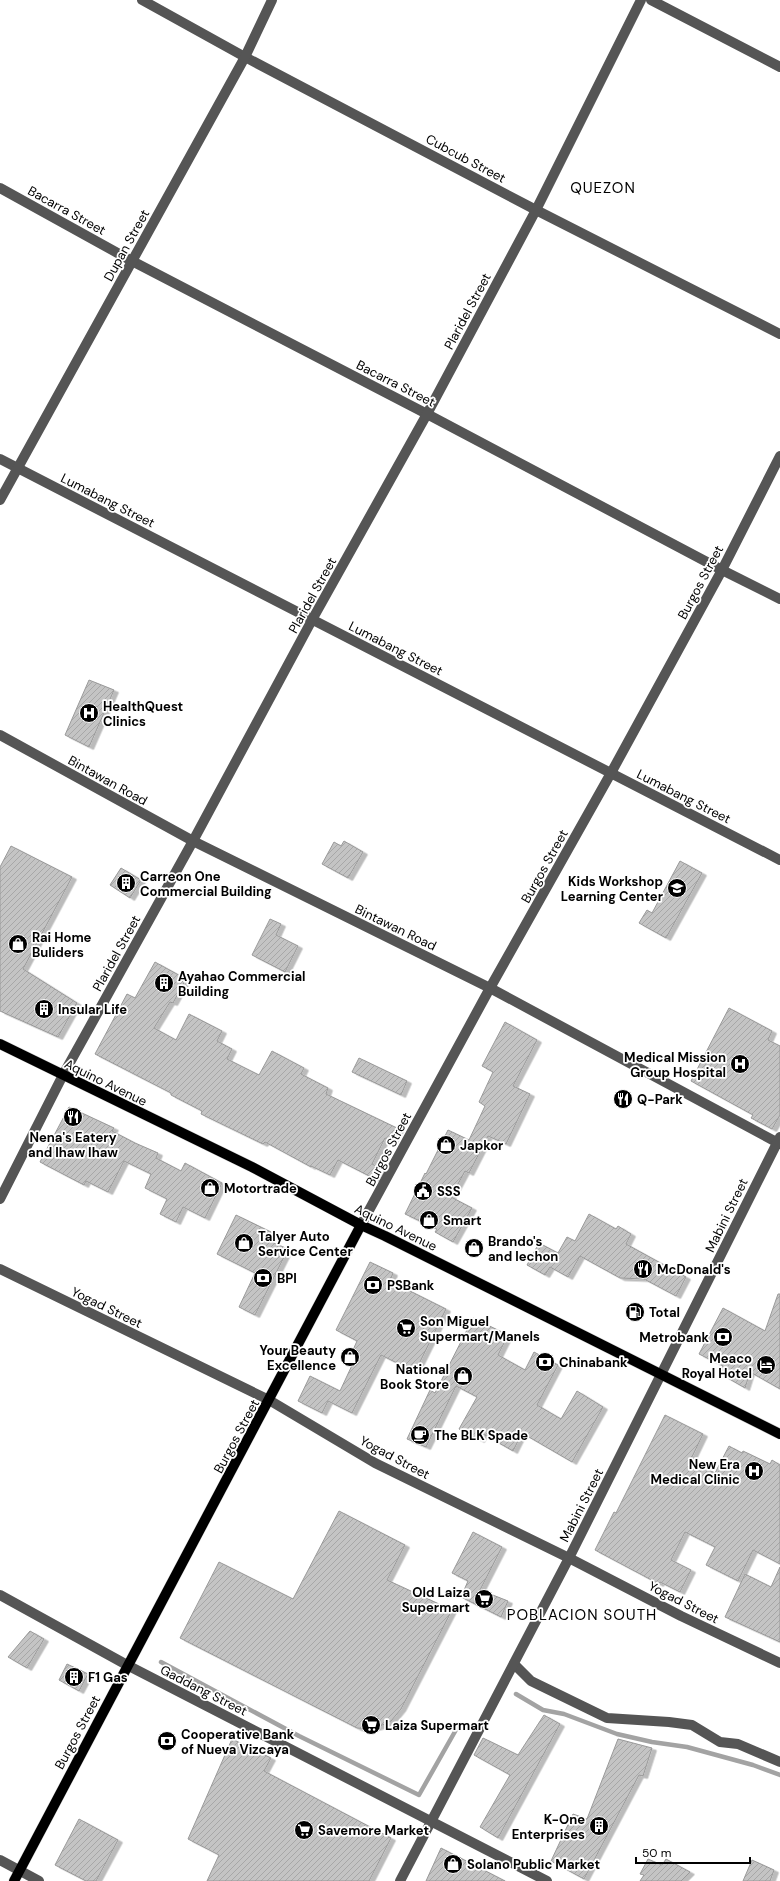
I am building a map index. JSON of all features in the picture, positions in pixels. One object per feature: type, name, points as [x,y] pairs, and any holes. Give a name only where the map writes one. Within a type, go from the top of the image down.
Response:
[{"type":"main road","name":"Aquino Avenue","points":[[0,1044],[252,1168],[361,1225],[780,1434]]},
{"type":"main road","name":"Burgos Street","points":[[14,1881],[361,1225]]},
{"type":"street","name":"Cubcub Street","points":[[142,0],[245,57],[536,210],[780,334]]},
{"type":"street","name":"Dupan Street","points":[[0,500],[245,57],[272,0]]},
{"type":"street","name":"Plaridel Street","points":[[0,1199],[63,1075],[193,841],[312,620],[427,414],[536,210],[641,0]]},
{"type":"street","points":[[651,0],[780,67]]},
{"type":"street","name":"Bacarra Street","points":[[0,188],[132,261],[780,599]]},
{"type":"street","name":"Burgos Street","points":[[361,1225],[490,988],[611,773],[722,570],[780,456]]},
{"type":"street","name":"Lumabang Street","points":[[0,459],[780,860]]},
{"type":"street","name":"Bintawan Road","points":[[0,735],[193,841],[490,988],[779,1141]]},
{"type":"street","name":"Mabini Street","points":[[400,1881],[432,1823],[569,1558],[779,1141]]},
{"type":"street","name":"Yogad Street","points":[[0,1269],[269,1400],[375,1462],[569,1558],[681,1616],[780,1663]]},
{"type":"street","name":"Gaddang Street","points":[[0,1595],[127,1665],[547,1881]]},
{"type":"street","points":[[514,1664],[531,1681],[607,1718],[692,1725],[720,1742],[738,1744],[780,1762]]},
{"type":"street","points":[[0,1860],[39,1881]]},
{"type":"building","name":"HealthQuest Clinics","points":[[89,680],[114,690],[89,747],[65,735]]},
{"type":"building","points":[[344,841],[363,852],[348,878],[322,864],[334,842],[341,846]]},
{"type":"building","name":"Rai Home Buliders","points":[[11,846],[72,877],[23,969],[77,1003],[58,1037],[0,1011],[0,867]]},
{"type":"building","name":"Kids Workshop Learning Center","points":[[680,861],[702,873],[666,938],[639,923],[647,910],[652,913]]},
{"type":"building","name":"Carreon One Commercial Building","points":[[121,868],[141,880],[130,898],[110,885]]},
{"type":"building","points":[[270,919],[281,924],[276,935],[298,946],[285,972],[252,955]]},
{"type":"building","points":[[155,962],[186,979],[173,1003],[170,1002],[154,1028],[176,1040],[189,1014],[222,1031],[217,1041],[232,1049],[227,1059],[259,1075],[272,1051],[304,1068],[301,1074],[328,1088],[326,1094],[399,1129],[392,1142],[385,1138],[372,1164],[380,1168],[375,1179],[338,1160],[330,1175],[311,1167],[265,1142],[263,1144],[201,1114],[202,1111],[171,1095],[171,1093],[95,1054],[127,994],[135,998]]},
{"type":"building","name":"Medical Mission Group Hospital","points":[[729,1008],[772,1031],[768,1040],[780,1046],[780,1115],[772,1129],[751,1118],[753,1115],[691,1081]]},
{"type":"building","points":[[505,1022],[537,1040],[513,1086],[530,1094],[506,1144],[488,1136],[469,1173],[465,1171],[451,1197],[472,1208],[453,1242],[435,1232],[437,1229],[405,1214],[448,1130],[469,1140],[485,1106],[479,1102],[493,1072],[482,1066]]},
{"type":"building","points":[[359,1058],[407,1081],[401,1095],[352,1072]]},
{"type":"building","points":[[69,1107],[114,1128],[112,1131],[158,1153],[156,1158],[181,1171],[185,1163],[222,1183],[205,1218],[183,1207],[176,1222],[160,1214],[167,1199],[145,1188],[151,1174],[124,1161],[108,1192],[86,1181],[84,1185],[40,1162]]},
{"type":"building","points":[[589,1214],[616,1229],[618,1226],[631,1234],[626,1244],[686,1277],[676,1296],[644,1279],[620,1278],[580,1256],[568,1277],[550,1267],[545,1275],[527,1265],[539,1243],[558,1253],[567,1237],[575,1241]]},
{"type":"building","points":[[236,1215],[271,1232],[267,1240],[288,1249],[255,1315],[239,1307],[255,1273],[217,1254]]},
{"type":"building","points":[[370,1262],[393,1273],[390,1281],[446,1309],[415,1372],[381,1355],[352,1413],[328,1401],[322,1413],[298,1401],[310,1376],[340,1391],[354,1361],[349,1359],[357,1341],[336,1330]]},
{"type":"building","points":[[778,1294],[780,1294],[780,1389],[750,1372],[745,1388],[719,1373],[723,1366],[699,1354],[723,1308],[765,1331]]},
{"type":"building","points":[[473,1318],[508,1335],[498,1355],[525,1370],[534,1352],[558,1365],[537,1405],[561,1419],[577,1391],[603,1407],[572,1462],[522,1433],[513,1451],[483,1434],[480,1440],[459,1429],[477,1397],[456,1386],[426,1447],[407,1439],[430,1390],[435,1393]]},
{"type":"building","points":[[665,1415],[703,1434],[690,1461],[715,1473],[729,1446],[770,1464],[772,1460],[780,1465],[780,1564],[753,1550],[738,1581],[706,1565],[715,1547],[685,1532],[671,1560],[691,1570],[680,1592],[660,1582],[659,1584],[595,1550],[614,1512],[616,1513]]},
{"type":"building","points":[[339,1511],[405,1545],[387,1580],[452,1610],[401,1709],[391,1721],[378,1727],[368,1729],[357,1728],[180,1638],[219,1562],[293,1599]]},
{"type":"building","points":[[473,1532],[502,1547],[480,1590],[508,1601],[501,1617],[461,1597],[468,1581],[452,1573]]},
{"type":"building","points":[[780,1567],[780,1642],[725,1617],[745,1574],[771,1587]]},
{"type":"building","points":[[30,1631],[44,1639],[27,1668],[8,1657]]},
{"type":"building","name":"F1 Gas","points":[[67,1664],[88,1674],[79,1691],[59,1680]]},
{"type":"building","points":[[544,1715],[560,1724],[498,1838],[480,1827],[510,1775],[474,1755],[483,1738],[518,1755]]},
{"type":"building","points":[[232,1739],[271,1758],[264,1771],[391,1838],[369,1881],[207,1881],[219,1855],[188,1839]]},
{"type":"building","name":"K-One Enterprises","points":[[618,1739],[652,1748],[643,1776],[639,1775],[584,1879],[551,1861],[573,1814],[587,1819]]},
{"type":"building","points":[[79,1819],[118,1840],[96,1881],[86,1881],[55,1865]]},
{"type":"building","name":"Solano Public Market","points":[[441,1848],[505,1881],[426,1881]]},
{"type":"building","points":[[648,1859],[662,1865],[666,1859],[690,1872],[681,1881],[640,1881],[644,1875],[640,1874]]},
{"type":"building","points":[[752,1860],[774,1870],[770,1881],[743,1881]]},
{"type":"waterway","points":[[161,1662],[299,1736],[419,1795],[457,1728]]},
{"type":"waterway","points":[[516,1694],[543,1710],[564,1714],[617,1734],[652,1742],[687,1747],[753,1765],[780,1775]]},
{"type":"place","name":"HealthQuest Clinics","points":[[89,713]]},
{"type":"place","name":"Carreon One Commercial Building","points":[[126,883]]},
{"type":"place","name":"Kids Workshop Learning Center","points":[[677,888]]},
{"type":"place","name":"Rai Home Buliders","points":[[18,944]]},
{"type":"place","name":"Ayahao Commercial Building","points":[[164,983]]},
{"type":"place","name":"Insular Life","points":[[44,1009]]},
{"type":"place","name":"Medical Mission Group Hospital","points":[[740,1064]]},
{"type":"place","name":"Q-Park","points":[[623,1099]]},
{"type":"place","name":"Nena's Eatery and Ihaw Ihaw","points":[[73,1117]]},
{"type":"place","name":"Japkor","points":[[446,1145]]},
{"type":"place","name":"Motortrade","points":[[210,1188]]},
{"type":"place","name":"SSS","points":[[423,1191]]},
{"type":"place","name":"Smart","points":[[429,1220]]},
{"type":"place","name":"Talyer Auto Service Center","points":[[244,1243]]},
{"type":"place","name":"Brando's and lechon","points":[[474,1248]]},
{"type":"place","name":"McDonald's","points":[[643,1269]]},
{"type":"place","name":"BPI","points":[[263,1278]]},
{"type":"place","name":"PSBank","points":[[373,1285]]},
{"type":"place","name":"Total","points":[[635,1312]]},
{"type":"place","name":"Son Miguel Supermart/Manels","points":[[406,1328]]},
{"type":"place","name":"Metrobank","points":[[723,1337]]},
{"type":"place","name":"Your Beauty Excellence","points":[[350,1357]]},
{"type":"place","name":"Chinabank","points":[[545,1362]]},
{"type":"place","name":"Meaco Royal Hotel","points":[[766,1365]]},
{"type":"place","name":"National Book Store","points":[[463,1376]]},
{"type":"place","name":"The BLK Spade","points":[[420,1435]]},
{"type":"place","name":"New Era Medical Clinic","points":[[754,1471]]},
{"type":"place","name":"Old Laiza Supermart","points":[[484,1599]]},
{"type":"place","name":"F1 Gas","points":[[74,1677]]},
{"type":"place","name":"Laiza Supermart","points":[[371,1725]]},
{"type":"place","name":"Cooperative Bank of Nueva Vizcaya","points":[[167,1741]]},
{"type":"place","name":"K-One Enterprises","points":[[599,1826]]},
{"type":"place","name":"Savemore Market","points":[[304,1830]]},
{"type":"place","name":"Solano Public Market","points":[[453,1864]]},
{"type":"district","name":"QUEZON","points":[[603,188]]},
{"type":"district","name":"POBLACION SOUTH","points":[[582,1615]]}]
